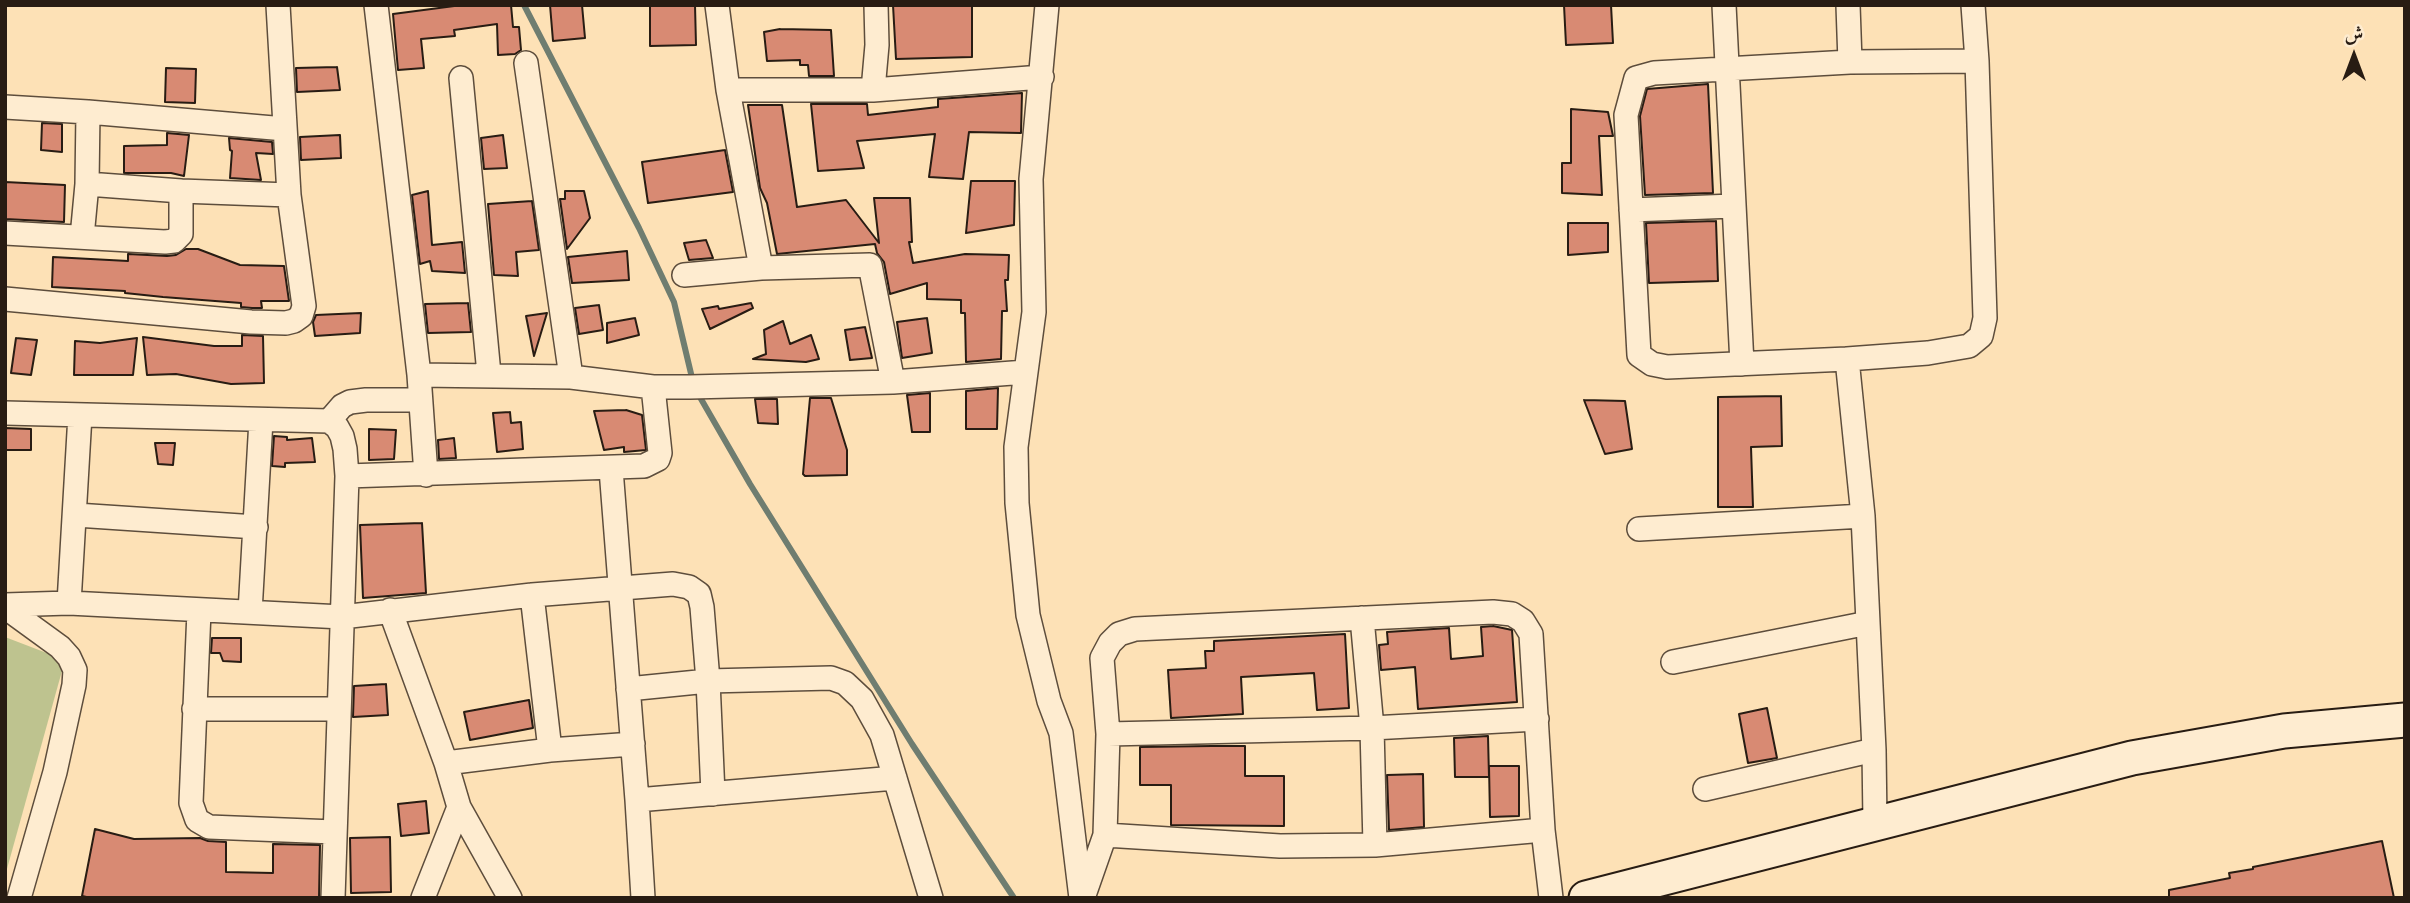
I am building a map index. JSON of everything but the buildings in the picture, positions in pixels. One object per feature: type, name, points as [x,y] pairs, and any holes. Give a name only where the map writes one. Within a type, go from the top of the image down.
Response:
[{"type":"street","points":[[5,299],[251,322],[294,321],[301,316],[304,306],[289,195],[278,5]]},
{"type":"street","points":[[376,5],[419,375],[426,475]]},
{"type":"street","points":[[716,5],[728,90],[761,268]]},
{"type":"street","points":[[873,89],[877,45],[876,5]]},
{"type":"street","points":[[1046,5],[1042,78],[1031,179],[1034,312],[1016,447],[1017,503],[1028,615],[1049,701],[1061,733],[1082,898]]},
{"type":"street","points":[[1724,5],[1742,363]]},
{"type":"street","points":[[1848,5],[1850,62]]},
{"type":"street","points":[[1972,5],[1977,61],[1984,318],[1981,335],[1969,346],[1928,354],[1847,359],[1667,367],[1652,363],[1639,355],[1626,115],[1636,78],[1654,73],[1850,62],[1977,61]]},
{"type":"street","points":[[526,63],[571,377]]},
{"type":"street","points":[[461,78],[489,374]]},
{"type":"street","points":[[728,90],[873,89],[1042,78]]},
{"type":"street","points":[[5,107],[285,129]]},
{"type":"street","points":[[82,237],[89,112]]},
{"type":"street","points":[[87,184],[289,195]]},
{"type":"street","points":[[5,233],[174,241],[181,234],[181,191]]},
{"type":"street","points":[[1631,210],[1734,206]]},
{"type":"street","points":[[684,275],[761,268],[870,265],[893,382]]},
{"type":"street","points":[[1847,359],[1863,516],[1875,823]]},
{"type":"street","points":[[419,375],[571,377],[653,387],[698,387],[893,382],[1026,372]]},
{"type":"street","points":[[346,476],[644,466],[658,459],[660,453],[653,387]]},
{"type":"street","points":[[329,421],[342,406],[350,402],[420,400]]},
{"type":"street","points":[[5,413],[329,421],[337,427],[342,436],[346,476],[333,898]]},
{"type":"street","points":[[69,603],[80,415]]},
{"type":"street","points":[[250,612],[261,420]]},
{"type":"street","points":[[611,469],[643,898]]},
{"type":"street","points":[[76,515],[256,527]]},
{"type":"street","points":[[1639,529],[1863,516]]},
{"type":"street","points":[[5,606],[69,603],[342,617],[532,594],[673,584],[689,587],[699,594],[702,607],[713,794]]},
{"type":"street","points":[[532,594],[550,750]]},
{"type":"street","points":[[5,606],[60,647],[75,670],[55,772],[19,898]]},
{"type":"street","points":[[390,610],[446,763],[459,807],[510,898]]},
{"type":"street","points":[[199,611],[191,803],[197,820],[209,827],[334,832]]},
{"type":"street","points":[[1082,898],[1105,835],[1108,734],[1102,658],[1110,643],[1119,634],[1135,629],[1493,612],[1512,614],[1523,621],[1531,634],[1543,830],[1551,898]]},
{"type":"street","points":[[1362,618],[1372,728],[1375,845]]},
{"type":"street","points":[[1673,662],[1868,623]]},
{"type":"street","points":[[628,689],[708,681],[831,678],[845,683],[862,699],[882,735],[931,898]]},
{"type":"street","points":[[194,709],[338,709]]},
{"type":"street","points":[[1108,734],[1372,728],[1537,719]]},
{"type":"street","points":[[1586,898],[2132,758],[2284,731],[2405,720]]},
{"type":"street","points":[[446,763],[550,750],[633,744]]},
{"type":"street","points":[[1705,789],[1874,750]]},
{"type":"street","points":[[637,800],[895,778]]},
{"type":"street","points":[[423,898],[459,807]]},
{"type":"street","points":[[1105,835],[1280,846],[1375,845],[1543,830]]},
{"type":"green space","points":[[5,637],[65,660],[5,876]]},
{"type":"waterway","points":[[524,5],[639,228],[674,302],[693,382]]},
{"type":"waterway","points":[[697,392],[750,484],[912,744],[1014,898]]}]
